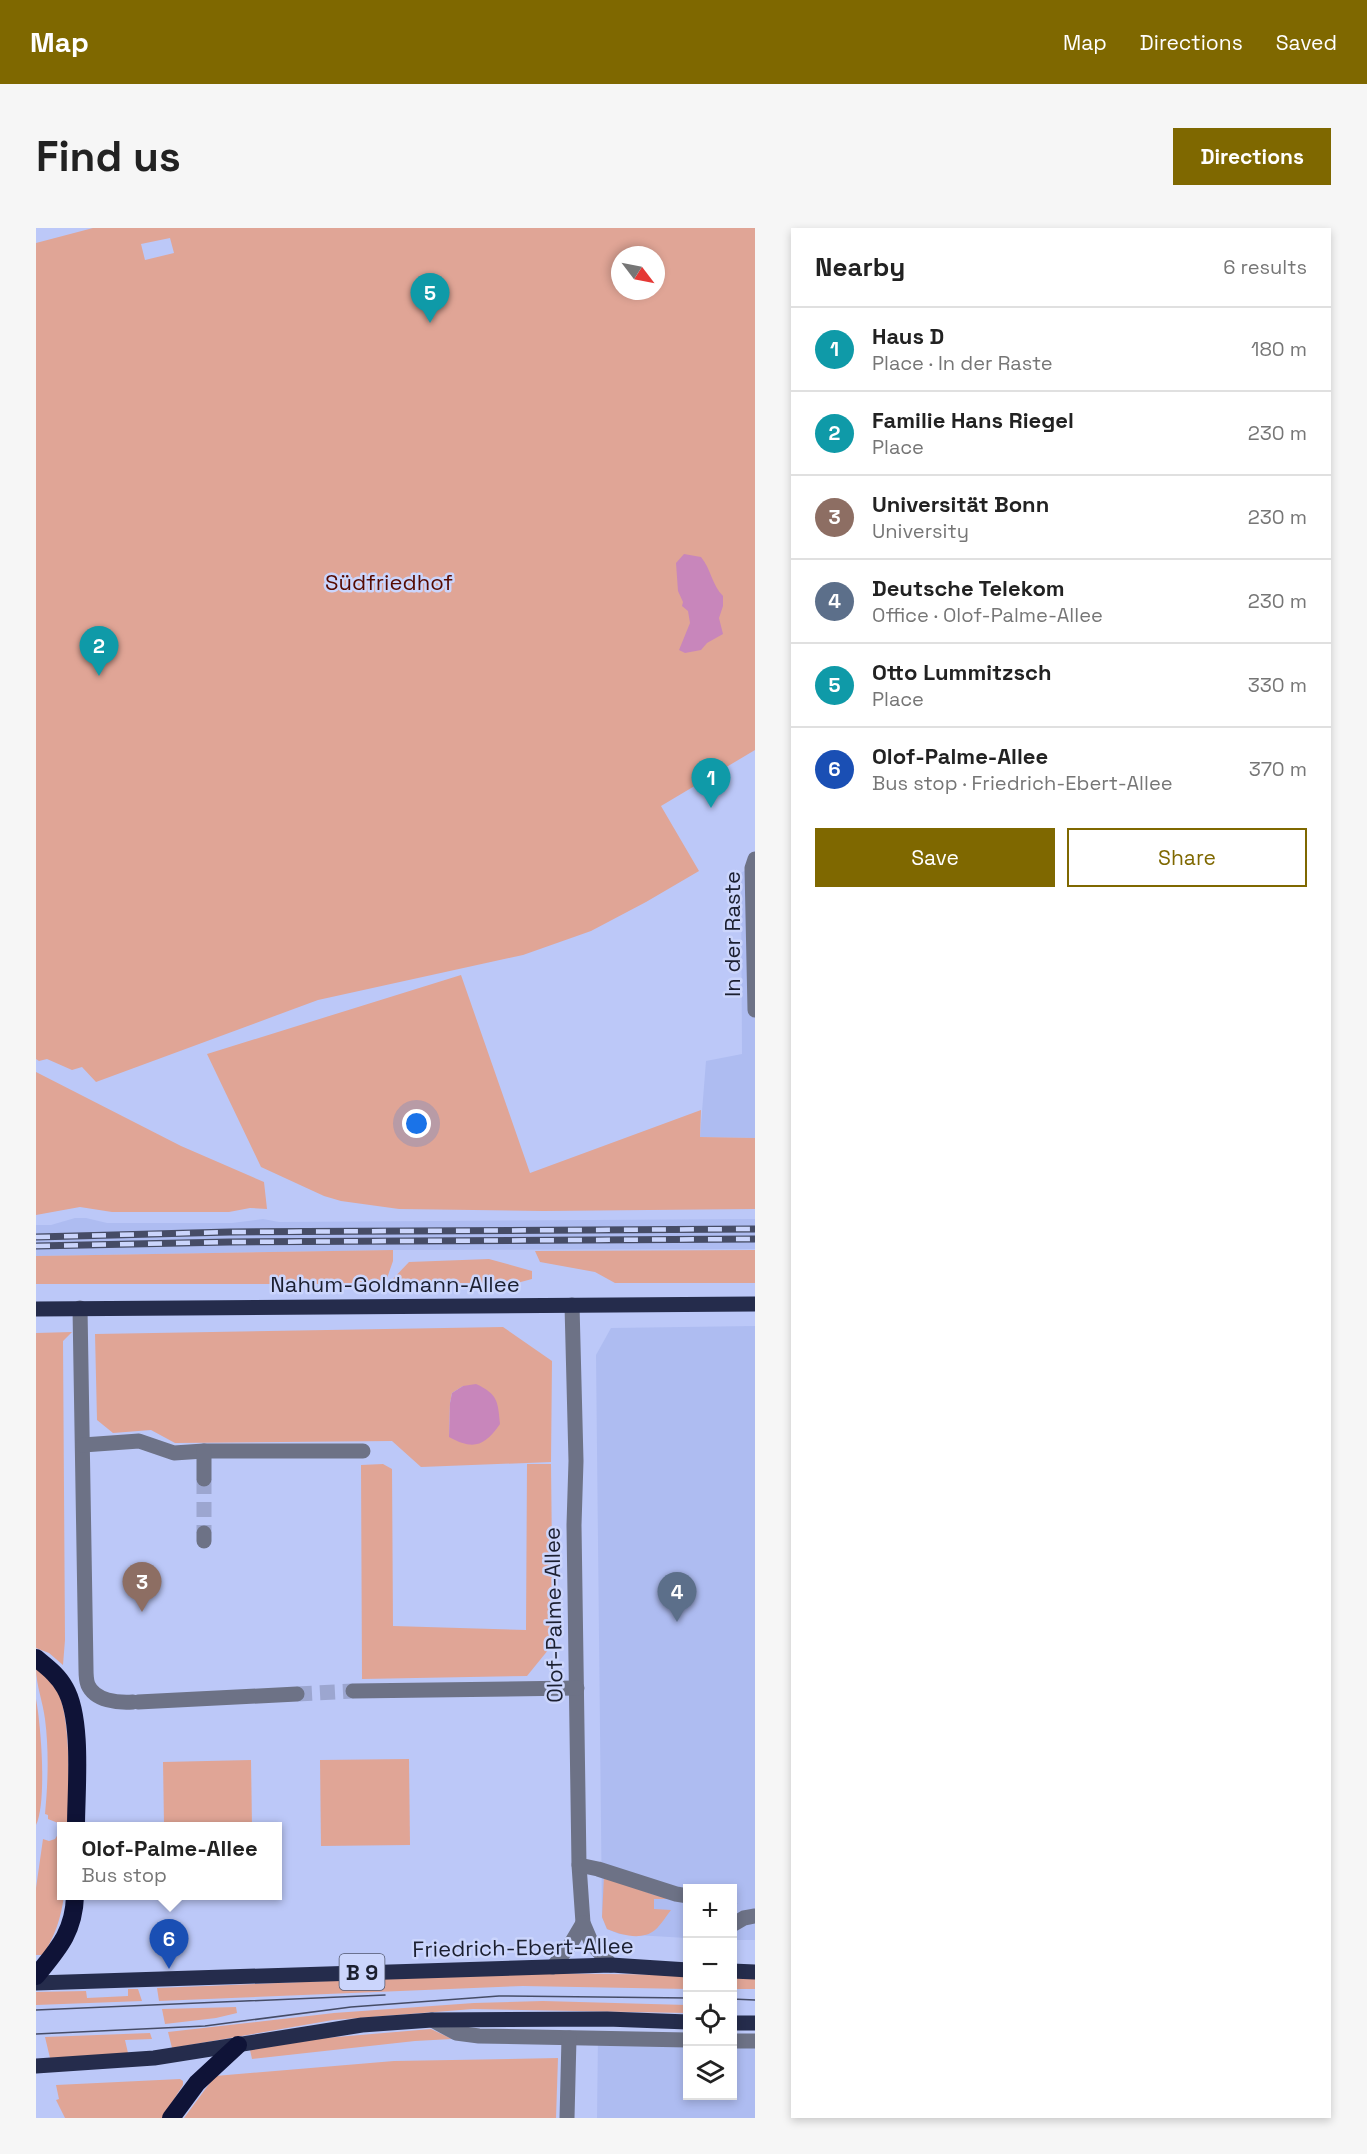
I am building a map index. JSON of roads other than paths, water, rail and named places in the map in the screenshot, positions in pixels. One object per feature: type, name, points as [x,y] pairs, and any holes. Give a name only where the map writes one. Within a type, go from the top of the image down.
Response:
[{"type":"highway","points":[[36,1658],[56,1673],[66,1689],[72,1706],[76,1747],[76,1822]]},
{"type":"highway","points":[[36,1976],[59,1950],[69,1932],[74,1900]]},
{"type":"highway","points":[[171,2118],[197,2083],[238,2045]]},
{"type":"main road","name":"Nahum-Goldmann-Allee","points":[[36,1309],[755,1304]]},
{"type":"main road","name":"Friedrich-Ebert-Allee","points":[[36,1983],[611,1965],[683,1969]]},
{"type":"main road","points":[[737,1971],[755,1972]]},
{"type":"main road","name":"B 9","points":[[43,2066],[154,2058],[362,2025],[432,2020],[607,2019],[683,2022]]},
{"type":"main road","points":[[737,2023],[755,2023]]},
{"type":"street","name":"In der Raste","points":[[755,859],[752,868],[755,1010]]},
{"type":"street","name":"Olof-Palme-Allee","points":[[572,1305],[576,1461],[579,1865],[583,1923],[592,1944],[611,1965]]},
{"type":"street","points":[[80,1308],[88,1685],[96,1695],[121,1703],[297,1694]]},
{"type":"street","points":[[83,1445],[139,1441],[174,1453],[363,1451]]},
{"type":"street","points":[[204,1451],[204,1479]]},
{"type":"street","points":[[352,1691],[577,1688]]},
{"type":"street","points":[[579,1865],[683,1895]]},
{"type":"street","points":[[554,1967],[583,1923]]},
{"type":"street","points":[[592,2038],[607,2019]]},
{"type":"street","points":[[432,2020],[456,2033],[479,2036],[680,2040]]},
{"type":"street","points":[[648,2021],[680,2040]]},
{"type":"street","points":[[567,2118],[569,2038]]},
{"type":"street","points":[[737,2041],[755,2041]]},
{"type":"tunnel","points":[[204,1479],[204,1533]]},
{"type":"tunnel","points":[[297,1694],[353,1691]]},
{"type":"tram line","points":[[36,2010],[385,1995]]},
{"type":"tram line","points":[[36,2034],[205,2026],[351,2007],[499,1996],[683,1998]]},
{"type":"tram line","points":[[737,1999],[755,2000]]},
{"type":"railway","points":[[36,1237],[230,1232],[755,1229]]},
{"type":"railway","points":[[36,1246],[229,1242],[755,1239]]},
{"type":"place","name":"Otto Lummitzsch","points":[[430,323]]},
{"type":"place","name":"Familie Hans Riegel","points":[[99,676]]},
{"type":"place","name":"Haus D","points":[[711,808]]},
{"type":"place","name":"Universität Bonn","points":[[142,1612]]},
{"type":"place","name":"Deutsche Telekom","points":[[677,1622]]},
{"type":"place","name":"Olof-Palme-Allee","points":[[169,1969]]},
{"type":"park label","name":"Südfriedhof","points":[[389,582]]}]
